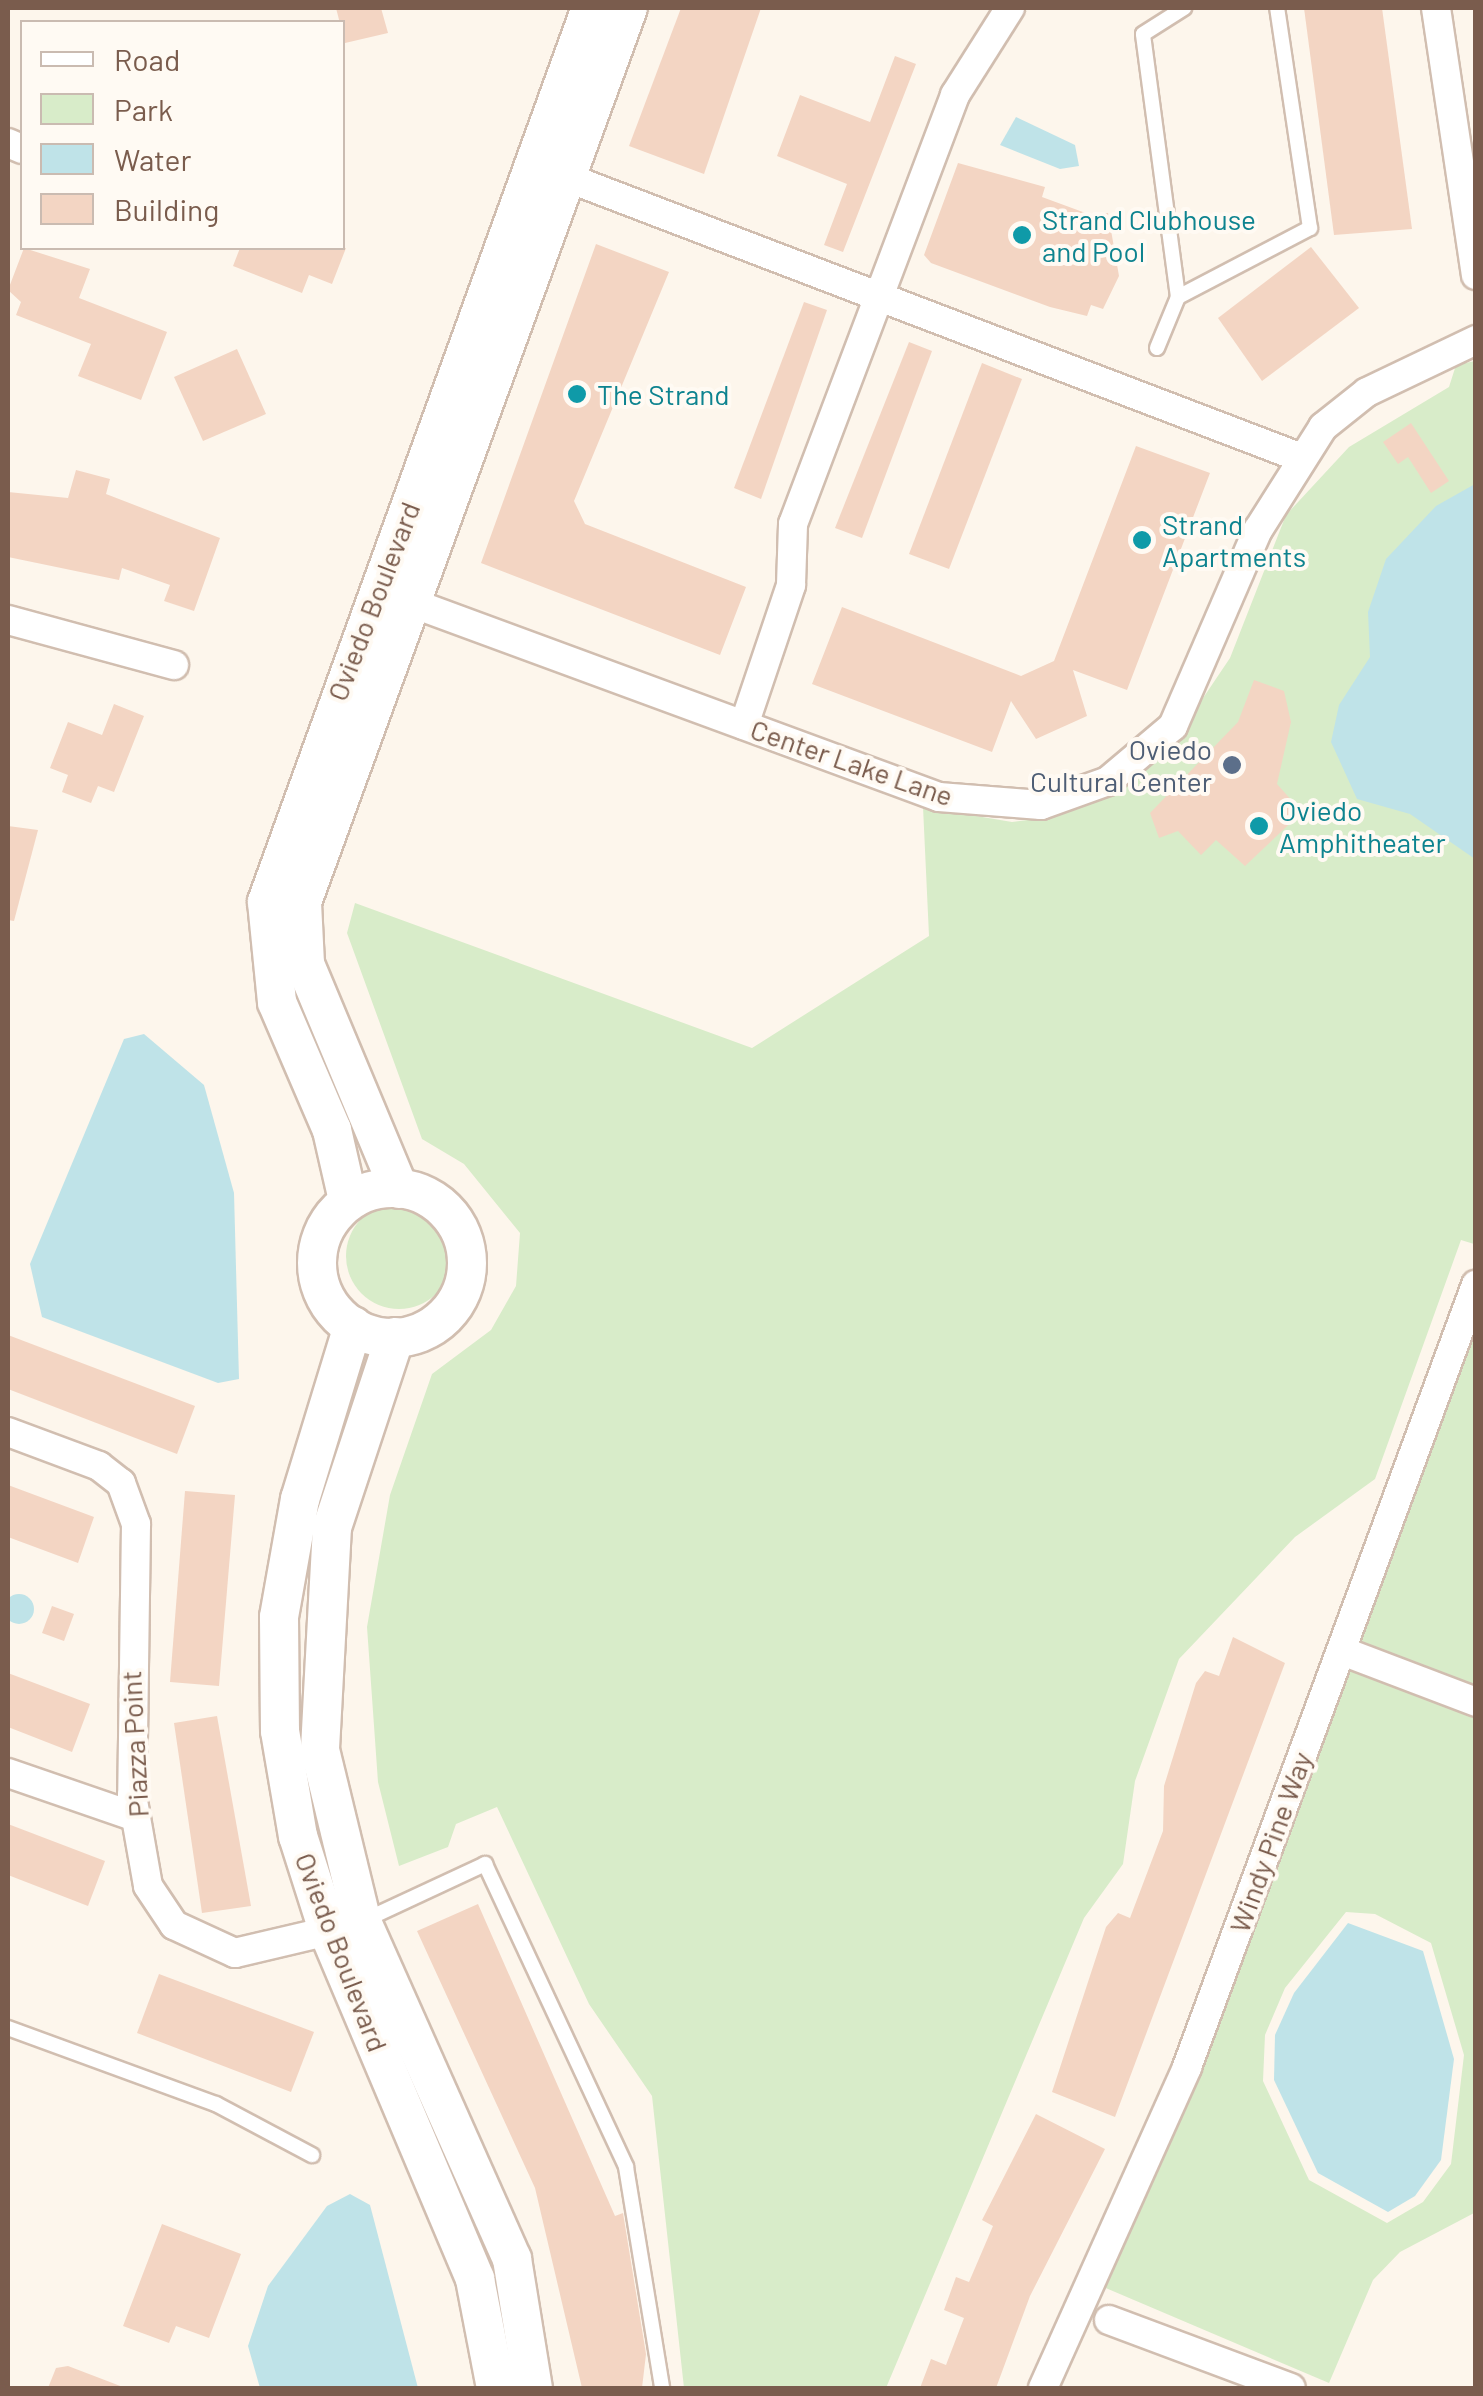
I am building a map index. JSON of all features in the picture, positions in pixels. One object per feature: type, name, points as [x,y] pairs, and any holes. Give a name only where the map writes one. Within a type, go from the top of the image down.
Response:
[{"type":"street","name":"Oviedo Boulevard","points":[[550,171],[591,8]]},
{"type":"street","name":"Oviedo Boulevard","points":[[348,1200],[332,1130],[277,1002],[267,902],[392,596],[550,171],[628,8]]},
{"type":"street","points":[[744,725],[791,585],[793,524],[955,95],[1010,8]]},
{"type":"street","points":[[1436,8],[1476,275]]},
{"type":"street","points":[[550,171],[1299,457]]},
{"type":"street","name":"Center Lake Lane","points":[[392,596],[939,798],[1041,804],[1108,781],[1173,726],[1299,457],[1367,392],[1476,340]]},
{"type":"street","name":"Oviedo Boulevard","points":[[392,596],[302,902],[305,964],[399,1189]]},
{"type":"street","points":[[8,620],[174,665]]},
{"type":"street","points":[[399,1189],[438,1202],[467,1256],[447,1314],[396,1337],[353,1326],[319,1284],[316,1253],[348,1200],[399,1189]]},
{"type":"street","name":"Windy Pine Way","points":[[1043,2388],[1146,2170],[1476,1285]]},
{"type":"street","name":"Oviedo Boulevard","points":[[353,1326],[300,1499],[279,1616],[280,1731],[298,1836],[512,2259],[533,2388]]},
{"type":"street","name":"Oviedo Boulevard","points":[[396,1337],[332,1527],[317,1664],[320,1750],[345,1927],[475,2279],[496,2388]]},
{"type":"street","name":"Piazza Point","points":[[8,1432],[99,1466],[122,1483],[136,1524],[129,1625],[136,1818],[148,1886],[174,1925],[205,1947],[235,1953],[345,1927]]},
{"type":"street","points":[[1342,1650],[1476,1702]]},
{"type":"street","points":[[8,1774],[136,1818]]},
{"type":"street","points":[[1109,2320],[1291,2388]]},
{"type":"lane","points":[[1157,348],[1178,297],[1143,34],[1184,8]]},
{"type":"lane","points":[[1178,297],[1310,228],[1276,8]]},
{"type":"lane","points":[[345,1927],[485,1864],[626,2167],[662,2388]]},
{"type":"lane","points":[[8,2028],[216,2104],[312,2155]]},
{"type":"green space","points":[[1475,361],[1474,1244],[1461,1240],[1375,1479],[1295,1537],[1179,1659],[1135,1781],[1123,1864],[1084,1918],[886,2388],[684,2388],[652,2096],[589,2004],[497,1807],[456,1824],[448,1847],[399,1866],[378,1782],[367,1627],[390,1495],[432,1374],[491,1330],[516,1286],[520,1233],[464,1164],[422,1139],[347,933],[355,903],[752,1048],[929,936],[923,807],[1012,822],[1058,816],[1164,756],[1230,658],[1286,515],[1349,447],[1449,387],[1456,365]]},
{"type":"green space","points":[[399,1203],[419,1207],[437,1218],[448,1236],[452,1256],[448,1276],[437,1294],[419,1305],[399,1309],[379,1305],[361,1294],[350,1276],[346,1256],[350,1236],[361,1218],[379,1207]]},
{"type":"green space","points":[[1475,1321],[1475,1687],[1358,1642]]},
{"type":"green space","points":[[1348,1668],[1475,1716],[1476,2212],[1400,2252],[1373,2280],[1329,2383],[1101,2286],[1198,2071]],"holes":[[[1346,1912],[1375,1914],[1431,1943],[1464,2055],[1451,2164],[1423,2202],[1387,2223],[1309,2180],[1263,2081],[1265,2035],[1285,1988]]]},
{"type":"water","points":[[1016,117],[1075,145],[1079,166],[1060,169],[1000,145]]},
{"type":"water","points":[[1475,484],[1475,859],[1410,814],[1357,799],[1331,742],[1339,705],[1370,657],[1368,612],[1386,559],[1436,506]]},
{"type":"water","points":[[144,1034],[204,1085],[234,1193],[239,1379],[218,1383],[42,1317],[30,1264],[124,1039]]},
{"type":"water","points":[[19,1594],[30,1598],[34,1609],[30,1620],[19,1624],[8,1620],[4,1609],[8,1598]]},
{"type":"water","points":[[1348,1923],[1423,1951],[1454,2059],[1441,2160],[1415,2196],[1388,2212],[1318,2173],[1274,2080],[1275,2035],[1294,1993]]},
{"type":"water","points":[[350,2194],[370,2205],[418,2388],[260,2388],[248,2346],[268,2286],[327,2206]]},
{"type":"building","points":[[336,8],[381,8],[388,33],[345,43],[345,20],[339,20]]},
{"type":"building","points":[[681,8],[761,8],[704,174],[629,146]]},
{"type":"building","points":[[1304,8],[1382,8],[1412,229],[1334,235]]},
{"type":"building","points":[[895,56],[916,64],[843,252],[824,245],[847,184],[777,156],[800,95],[870,122]]},
{"type":"building","name":"Strand Clubhouse and Pool","points":[[958,163],[1045,187],[1042,197],[1091,215],[1108,213],[1119,276],[1103,309],[1091,305],[1087,316],[1050,307],[931,263],[924,255]]},
{"type":"building","name":"The Strand","points":[[596,244],[669,272],[574,501],[585,524],[746,587],[720,655],[481,563]]},
{"type":"building","points":[[1311,247],[1359,308],[1262,381],[1218,318]]},
{"type":"building","points":[[346,248],[332,284],[309,275],[302,293],[233,266],[239,250]]},
{"type":"building","points":[[23,250],[30,250],[90,269],[79,298],[167,332],[141,400],[78,376],[91,344],[16,315],[21,302],[8,290]]},
{"type":"building","points":[[804,302],[827,310],[761,499],[734,488]]},
{"type":"building","points":[[909,342],[932,351],[862,538],[835,528]]},
{"type":"building","points":[[237,349],[266,414],[203,441],[174,377]]},
{"type":"building","points":[[982,363],[1022,379],[949,569],[909,554]]},
{"type":"building","points":[[1411,423],[1449,481],[1431,493],[1408,457],[1398,464],[1383,442]]},
{"type":"building","name":"Strand Apartments","points":[[1136,446],[1210,473],[1127,690],[1073,670],[1087,716],[1036,739],[1011,701],[992,752],[812,684],[842,607],[1021,676],[1054,661]]},
{"type":"building","points":[[76,470],[110,479],[106,494],[220,538],[194,611],[164,601],[170,585],[122,568],[119,580],[8,557],[8,492],[68,498]]},
{"type":"building","name":"Oviedo Cultural Center","points":[[1254,680],[1284,691],[1291,722],[1277,784],[1302,812],[1245,866],[1216,840],[1201,855],[1178,831],[1159,838],[1150,813],[1238,722]]},
{"type":"building","points":[[114,704],[144,716],[114,792],[98,786],[91,803],[62,792],[68,775],[50,768],[68,722],[102,735]]},
{"type":"building","points":[[8,826],[38,830],[14,921],[8,920]]},
{"type":"building","points":[[8,1335],[195,1406],[177,1454],[8,1389]]},
{"type":"building","points":[[8,1485],[94,1517],[78,1563],[8,1537]]},
{"type":"building","points":[[185,1491],[235,1495],[219,1686],[170,1682]]},
{"type":"building","points":[[52,1606],[74,1614],[64,1641],[42,1633]]},
{"type":"building","points":[[1233,1637],[1285,1663],[1115,2117],[1052,2092],[1106,1927],[1118,1913],[1130,1918],[1163,1831],[1164,1786],[1196,1683],[1205,1671],[1219,1676]]},
{"type":"building","points":[[8,1673],[90,1704],[72,1752],[8,1727]]},
{"type":"building","points":[[217,1716],[251,1906],[202,1913],[174,1723]]},
{"type":"building","points":[[8,1824],[105,1861],[88,1906],[8,1875]]},
{"type":"building","points":[[478,1904],[615,2216],[623,2213],[646,2354],[642,2388],[582,2388],[535,2188],[417,1931]]},
{"type":"building","points":[[159,1974],[314,2032],[291,2092],[137,2033]]},
{"type":"building","points":[[1036,2114],[1105,2149],[1030,2296],[996,2388],[920,2388],[931,2359],[946,2365],[964,2318],[944,2310],[956,2277],[969,2282],[993,2226],[982,2220]]},
{"type":"building","points":[[162,2224],[241,2254],[209,2338],[176,2326],[169,2343],[123,2326]]},
{"type":"building","points":[[68,2366],[123,2387],[48,2388],[56,2368]]},
{"type":"place","name":"Strand Clubhouse and Pool","points":[[1022,235]]},
{"type":"place","name":"The Strand","points":[[577,394]]},
{"type":"place","name":"Strand Apartments","points":[[1142,540]]},
{"type":"place","name":"Oviedo Cultural Center","points":[[1232,765]]},
{"type":"place","name":"Oviedo Amphitheater","points":[[1259,826]]}]
